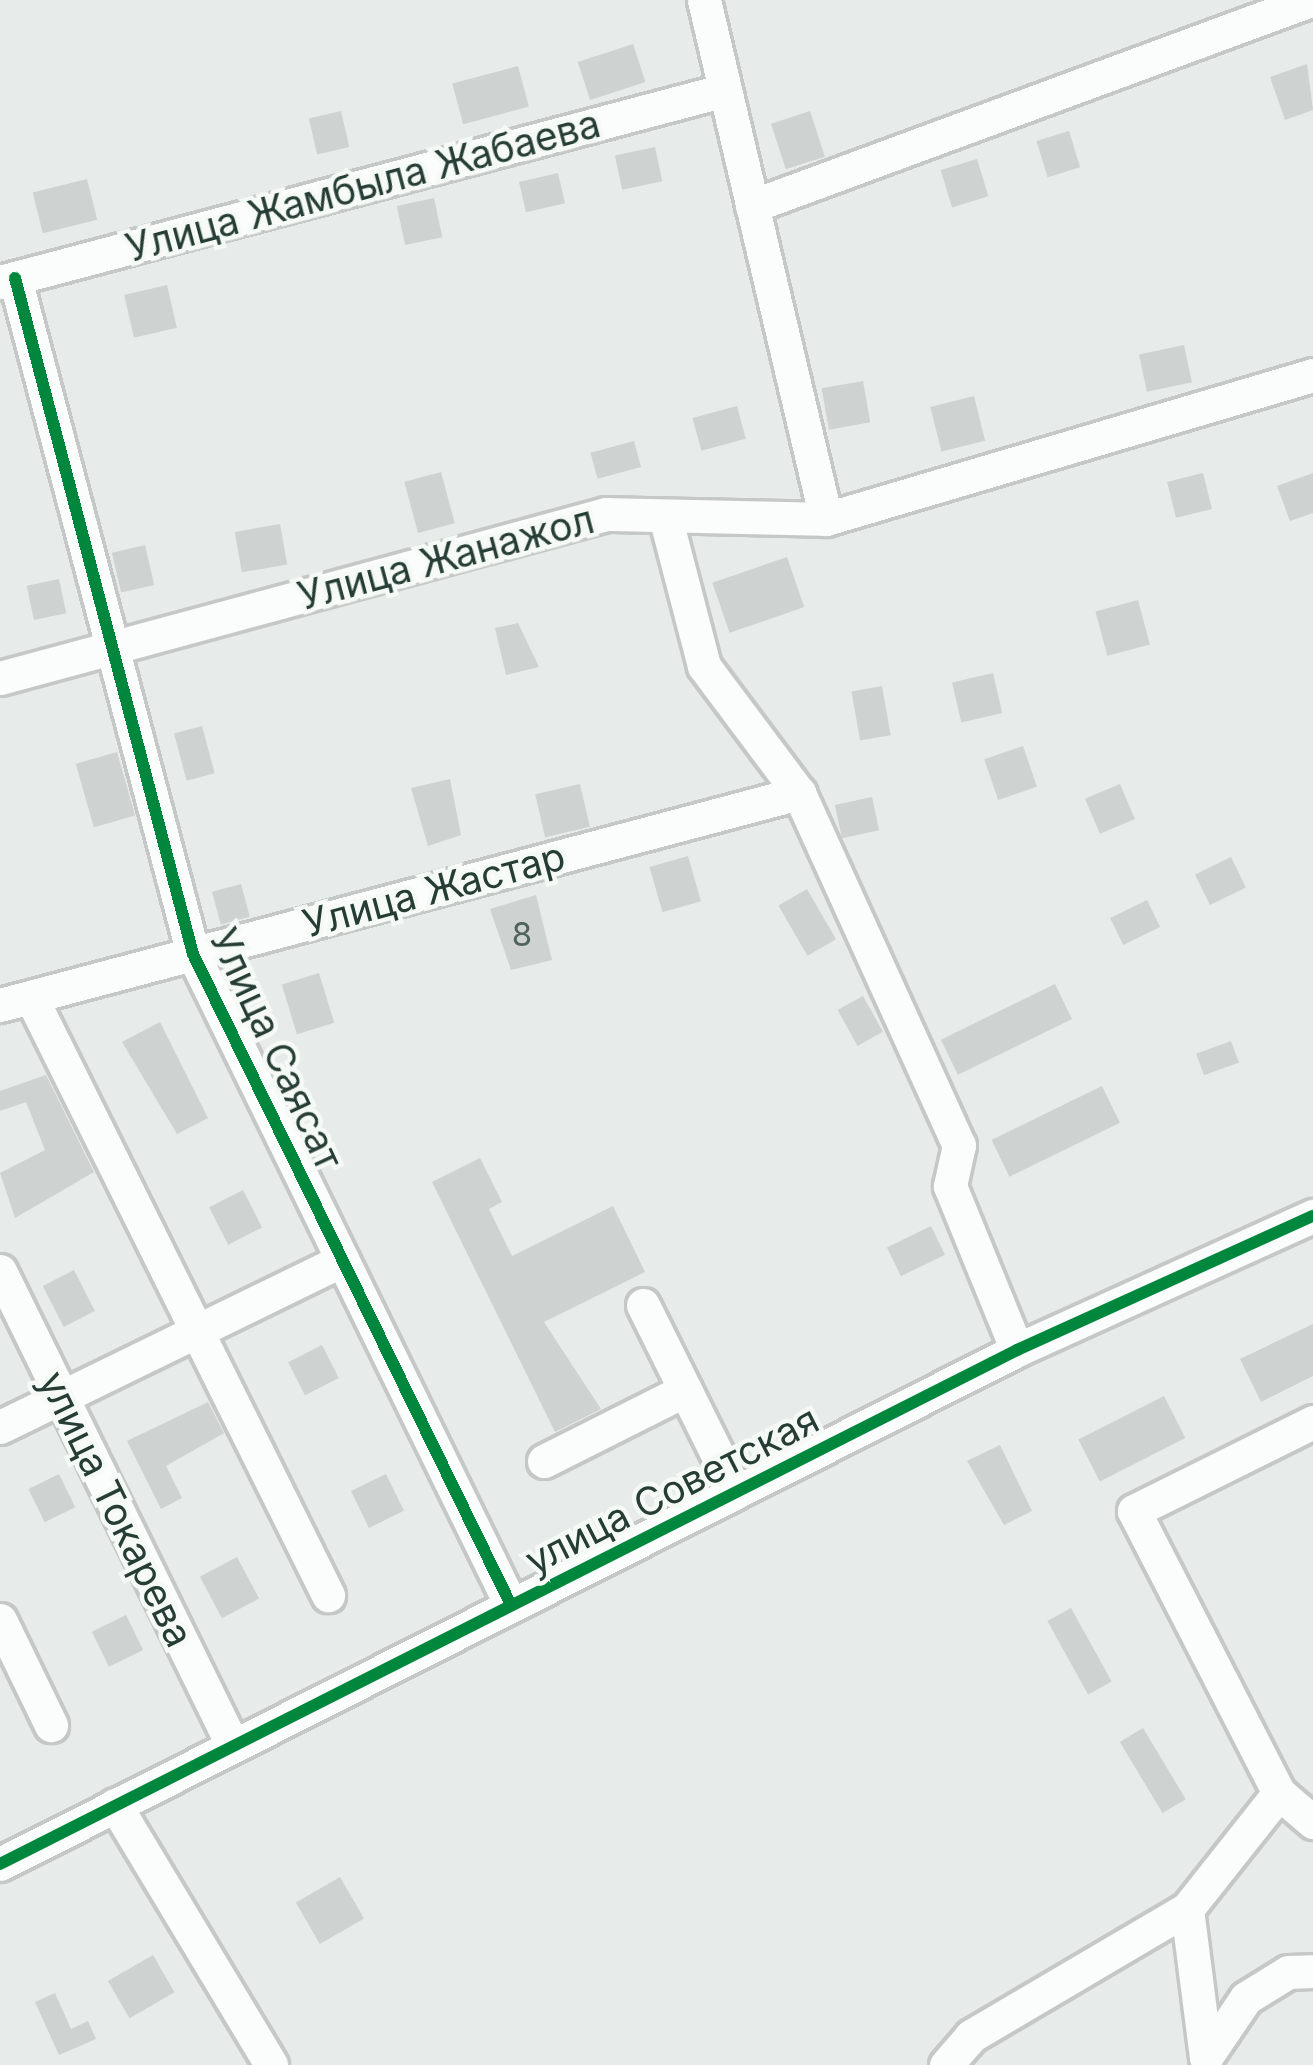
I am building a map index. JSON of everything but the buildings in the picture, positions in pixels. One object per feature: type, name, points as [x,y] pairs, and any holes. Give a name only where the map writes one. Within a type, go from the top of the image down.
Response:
[{"type":"street","points":[[704,0],[826,519]]},
{"type":"street","points":[[752,206],[1312,0]]},
{"type":"street","name":"Улица Жамбыла Жабаева","points":[[8,280],[725,90]]},
{"type":"street","name":"Улица Саясат","points":[[8,280],[194,954],[511,1605]]},
{"type":"street","name":"Улица Жанажол","points":[[0,678],[606,514],[826,519],[1313,375]]},
{"type":"street","points":[[665,516],[704,666],[799,793],[959,1145],[950,1186],[1017,1350]]},
{"type":"street","name":"Улица Жастар","points":[[15,1001],[799,793]]},
{"type":"street","points":[[15,1001],[194,1332],[328,1595]]},
{"type":"street","name":"улица Советская","points":[[0,1864],[1017,1350],[1313,1216]]},
{"type":"street","points":[[0,1427],[342,1260]]},
{"type":"street","name":"улица Токарева","points":[[0,1271],[233,1746]]},
{"type":"street","points":[[643,1305],[736,1492]]},
{"type":"street","points":[[544,1461],[685,1390]]},
{"type":"street","points":[[1313,1421],[1134,1511],[1279,1793],[1313,1822]]},
{"type":"street","points":[[0,1620],[51,1725]]},
{"type":"street","points":[[946,2065],[971,2036],[1186,1909],[1279,1793]]},
{"type":"street","points":[[115,1805],[271,2065]]},
{"type":"street","points":[[1186,1909],[1205,2061]]},
{"type":"street","points":[[1205,2061],[1246,1998],[1288,1972],[1313,1971]]},
{"type":"cycle path","points":[[15,278],[193,954],[511,1605]]},
{"type":"cycle path","points":[[0,1864],[1017,1350],[1313,1216]]}]
